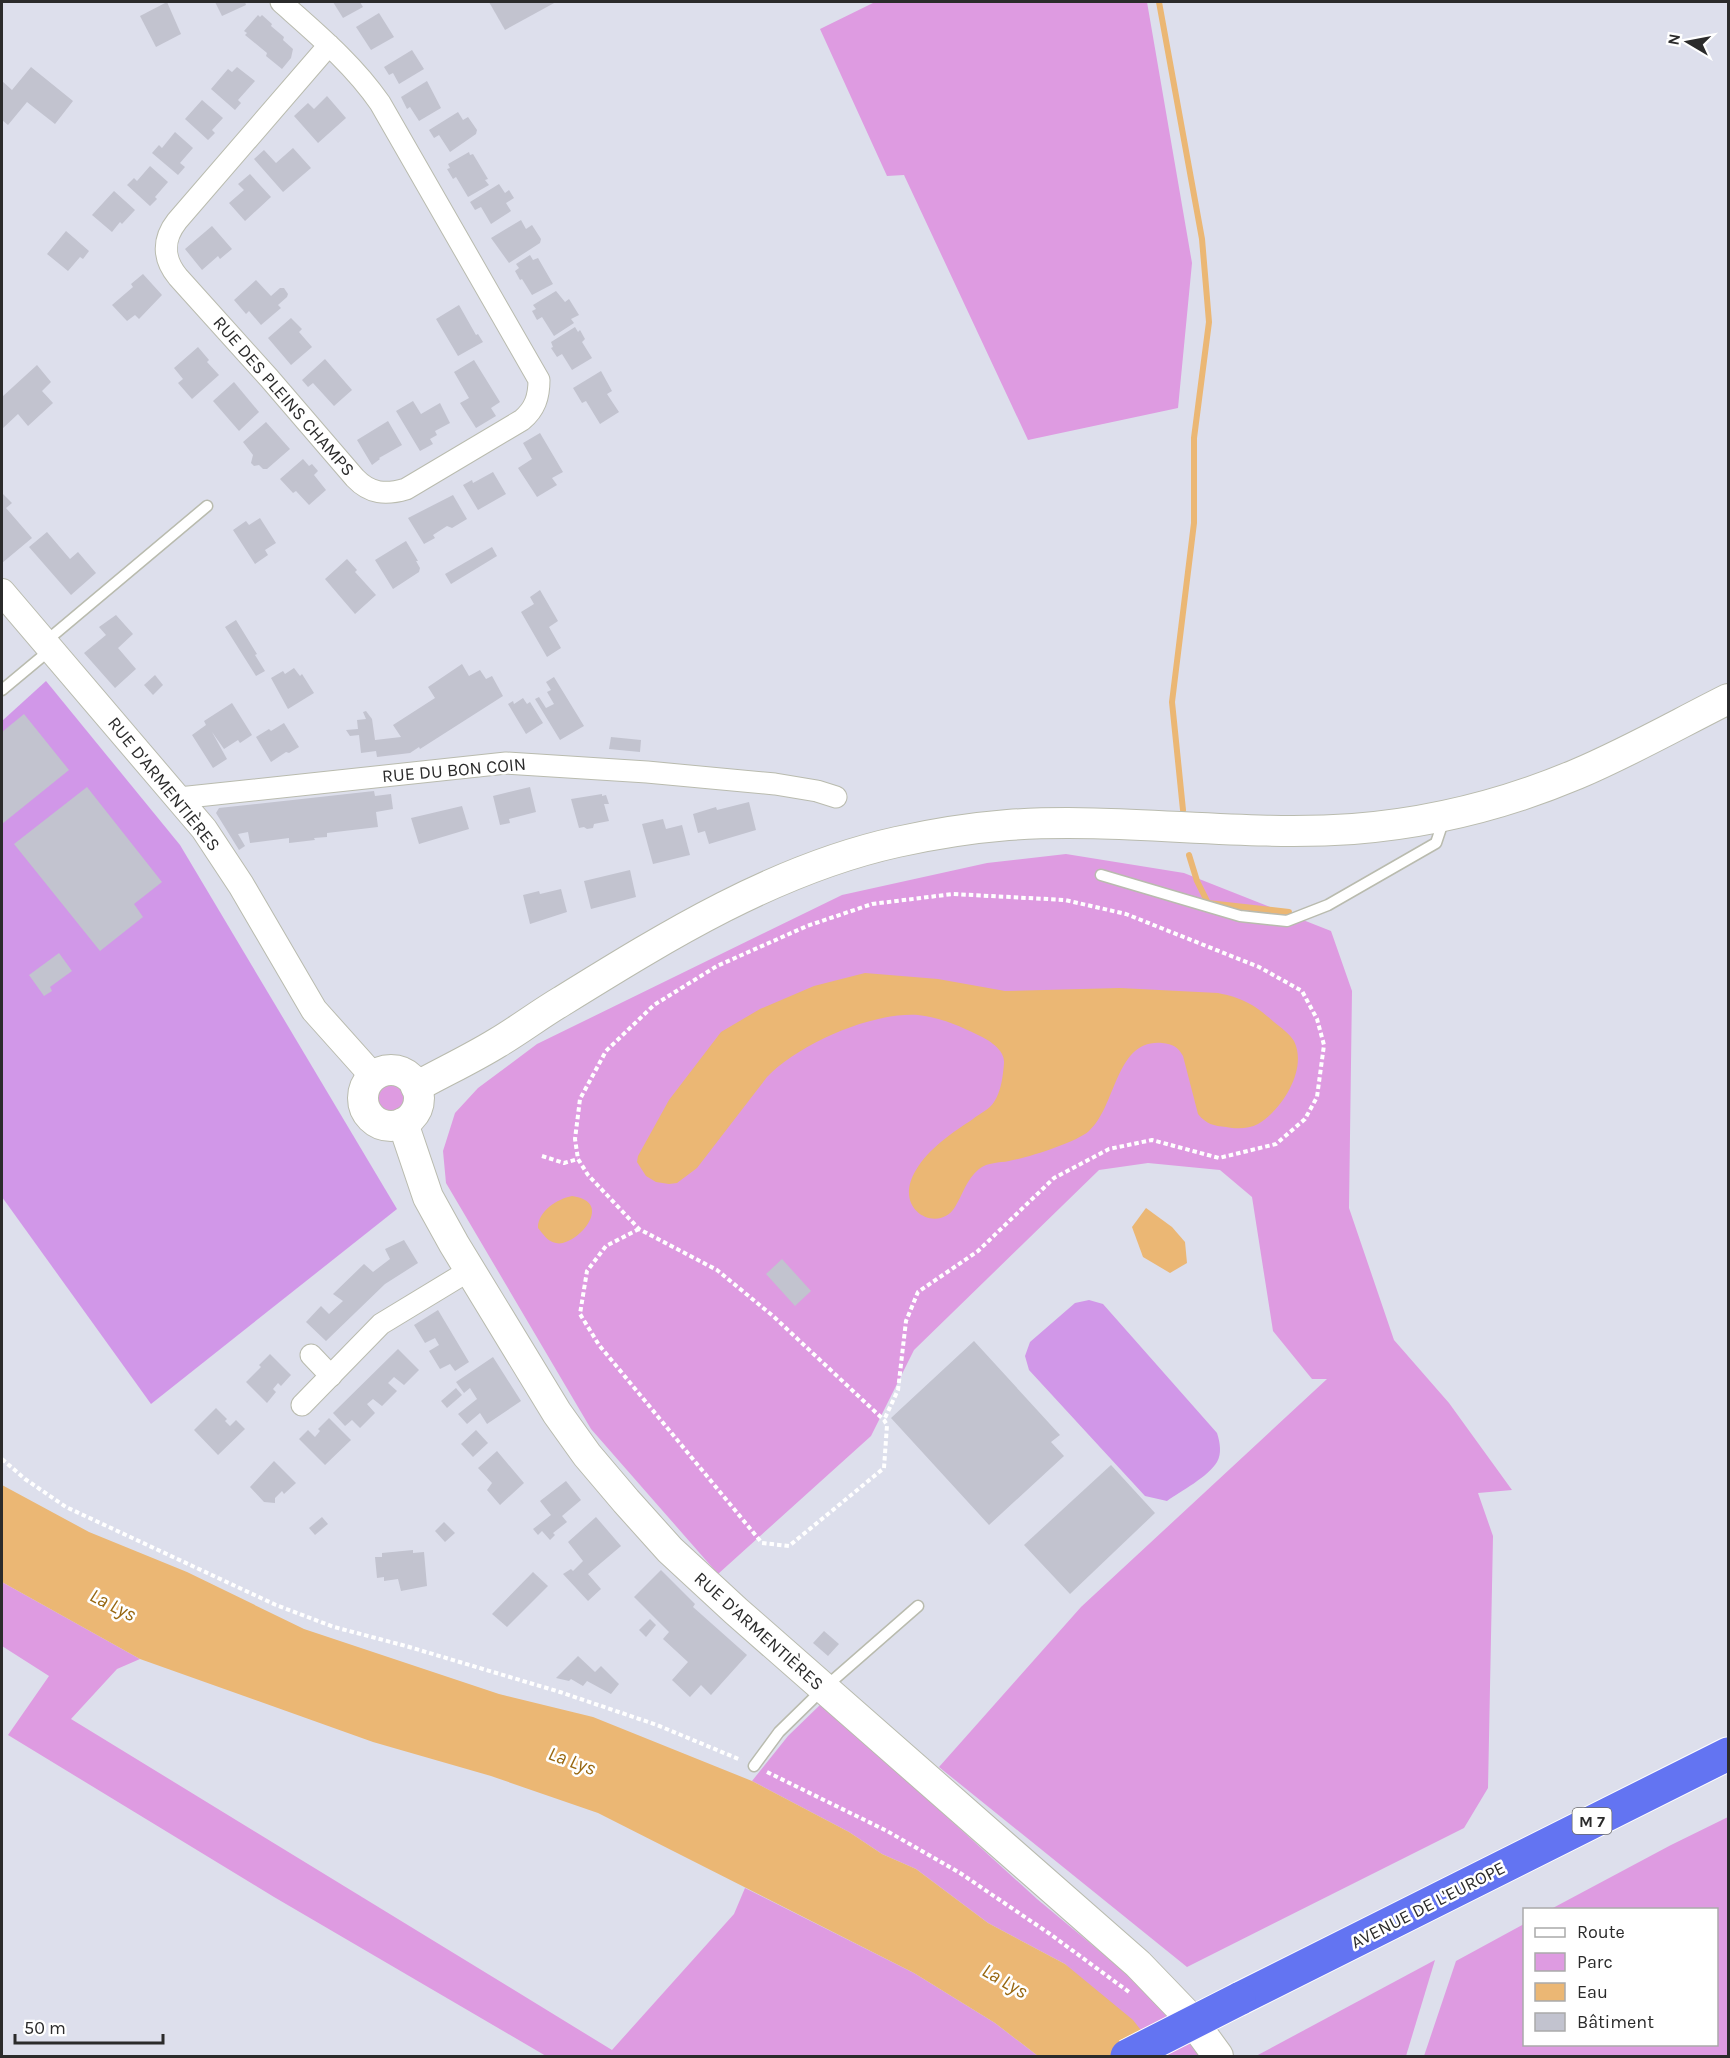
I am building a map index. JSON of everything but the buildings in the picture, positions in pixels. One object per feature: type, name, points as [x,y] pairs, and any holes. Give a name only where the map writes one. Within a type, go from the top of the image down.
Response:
[{"type":"highway","name":"AVENUE DE L'EUROPE","points":[[1127,2056],[1728,1754]]},
{"type":"main road","points":[[416,1087],[496,1044],[567,998],[721,908],[764,887],[822,864],[881,846],[928,836],[1025,825],[1307,831],[1376,827],[1445,816],[1506,800],[1576,775],[1728,699]]},
{"type":"main road","points":[[382,1071],[398,1071],[407,1075],[416,1087],[417,1107],[413,1115],[403,1123],[395,1126],[382,1125],[368,1115],[363,1103],[365,1086],[382,1071]]},
{"type":"main road","name":"RUE D'ARMENTIÈRES","points":[[403,1123],[428,1197],[557,1413],[600,1471],[670,1550],[736,1611],[1138,1964],[1191,2019],[1218,2056]]},
{"type":"street","name":"RUE DES PLEINS CHAMPS","points":[[281,2],[329,45],[363,79],[380,103],[539,380],[539,390],[534,407],[522,420],[406,489],[389,493],[367,489],[355,478],[270,378],[171,269],[166,255],[169,233],[177,221],[329,45]]},
{"type":"street","name":"RUE D'ARMENTIÈRES","points":[[2,592],[179,798],[220,850],[314,1010],[374,1076]]},
{"type":"street","name":"RUE DU BON COIN","points":[[179,798],[506,763],[647,772],[775,784],[817,791],[836,797]]},
{"type":"street","points":[[302,1405],[381,1324],[470,1270]]},
{"type":"street","points":[[310,1355],[331,1376]]},
{"type":"lane","points":[[2,690],[48,645],[207,506]]},
{"type":"lane","points":[[1101,875],[1240,916],[1287,921],[1328,905],[1436,843],[1445,816]]},
{"type":"lane","points":[[754,1766],[779,1732],[823,1689],[918,1606]]},
{"type":"path","points":[[639,1229],[606,1246],[587,1271],[580,1314],[598,1345],[762,1543],[789,1546],[884,1468],[887,1425],[773,1316],[717,1270],[639,1229],[588,1175],[578,1159],[575,1139],[580,1099],[606,1052],[654,1005],[717,966],[807,926],[872,904],[953,894],[1065,900],[1126,914],[1259,967],[1302,991],[1317,1019],[1324,1046],[1317,1096],[1305,1119],[1276,1144],[1219,1158],[1152,1140],[1109,1149],[1054,1178],[978,1251],[918,1292],[906,1321],[898,1390],[884,1420]]},
{"type":"path","points":[[542,1156],[564,1163],[578,1159]]},
{"type":"path","points":[[2,1459],[25,1479],[66,1507],[276,1605],[334,1627],[498,1673],[636,1718],[754,1766],[877,1826],[960,1873],[1050,1934],[1134,1996]]},
{"type":"green space","points":[[875,2],[1147,2],[1192,263],[1178,408],[1028,440],[904,175],[887,176],[820,29]]},
{"type":"green space","points":[[1066,854],[1184,873],[1331,931],[1352,991],[1349,1208],[1394,1340],[1449,1403],[1512,1490],[1478,1493],[1493,1536],[1488,1788],[1464,1828],[1187,1967],[939,1767],[1081,1607],[1327,1379],[1312,1379],[1273,1331],[1252,1197],[1220,1170],[1148,1163],[1099,1170],[914,1350],[871,1436],[718,1574],[591,1429],[446,1183],[443,1151],[455,1113],[478,1088],[537,1044],[842,895],[987,863]]},
{"type":"green space","points":[[390,1085],[400,1089],[404,1099],[400,1109],[390,1113],[380,1109],[376,1099],[380,1089]]},
{"type":"green space","points":[[2,1582],[140,1659],[117,1669],[71,1719],[612,2050],[734,1914],[745,1888],[914,1973],[995,2023],[1038,2056],[546,2056],[274,1897],[8,1735],[49,1676],[2,1646]]},
{"type":"green space","points":[[822,1703],[1037,1899],[1162,2003],[1200,2056],[1161,2056],[1065,1964],[988,1923],[916,1869],[882,1854],[849,1832],[752,1781],[788,1736]]},
{"type":"green space","points":[[1728,1817],[1728,2056],[1424,2056],[1456,1961],[1523,1925],[1523,2046],[1718,2046],[1718,1908],[1553,1908]]},
{"type":"green space","points":[[1435,1960],[1406,2056],[1256,2056]]},
{"type":"shaded area","points":[[46,681],[180,845],[397,1209],[151,1404],[2,1197],[2,721]]},
{"type":"shaded area","points":[[1089,1300],[1103,1304],[1217,1433],[1220,1455],[1213,1468],[1167,1501],[1145,1496],[1029,1370],[1025,1356],[1030,1342],[1075,1303]]},
{"type":"water","points":[[865,973],[938,979],[1005,991],[1120,988],[1218,993],[1242,1000],[1255,1007],[1285,1031],[1294,1041],[1298,1064],[1284,1099],[1267,1118],[1251,1127],[1218,1126],[1207,1122],[1198,1114],[1183,1056],[1179,1050],[1166,1043],[1147,1045],[1135,1052],[1126,1062],[1106,1106],[1089,1131],[1063,1145],[982,1167],[971,1178],[948,1215],[929,1218],[920,1214],[913,1207],[909,1197],[910,1184],[916,1170],[927,1155],[942,1142],[992,1105],[1001,1084],[1004,1058],[991,1043],[957,1025],[926,1016],[899,1015],[837,1032],[797,1053],[767,1077],[697,1168],[677,1183],[656,1182],[646,1176],[637,1162],[638,1156],[669,1100],[721,1032],[760,1009],[814,986]]},
{"type":"water","points":[[572,1196],[585,1200],[591,1207],[592,1215],[588,1224],[573,1239],[564,1243],[553,1242],[538,1228],[541,1216],[549,1207]]},
{"type":"water","points":[[1146,1208],[1172,1227],[1185,1242],[1187,1263],[1170,1273],[1143,1257],[1132,1227]]},
{"type":"water","name":"La Lys","points":[[2,1485],[89,1532],[187,1572],[304,1629],[499,1694],[593,1717],[752,1781],[849,1832],[882,1854],[916,1869],[988,1923],[1065,1964],[1133,2020],[1161,2056],[1038,2056],[995,2023],[914,1973],[598,1813],[491,1776],[373,1742],[140,1659],[2,1582]]},
{"type":"waterway","points":[[1159,2],[1202,239],[1209,322],[1194,438],[1194,523],[1172,702],[1183,810]]},
{"type":"waterway","points":[[1189,855],[1197,881],[1208,903],[1289,912]]}]
